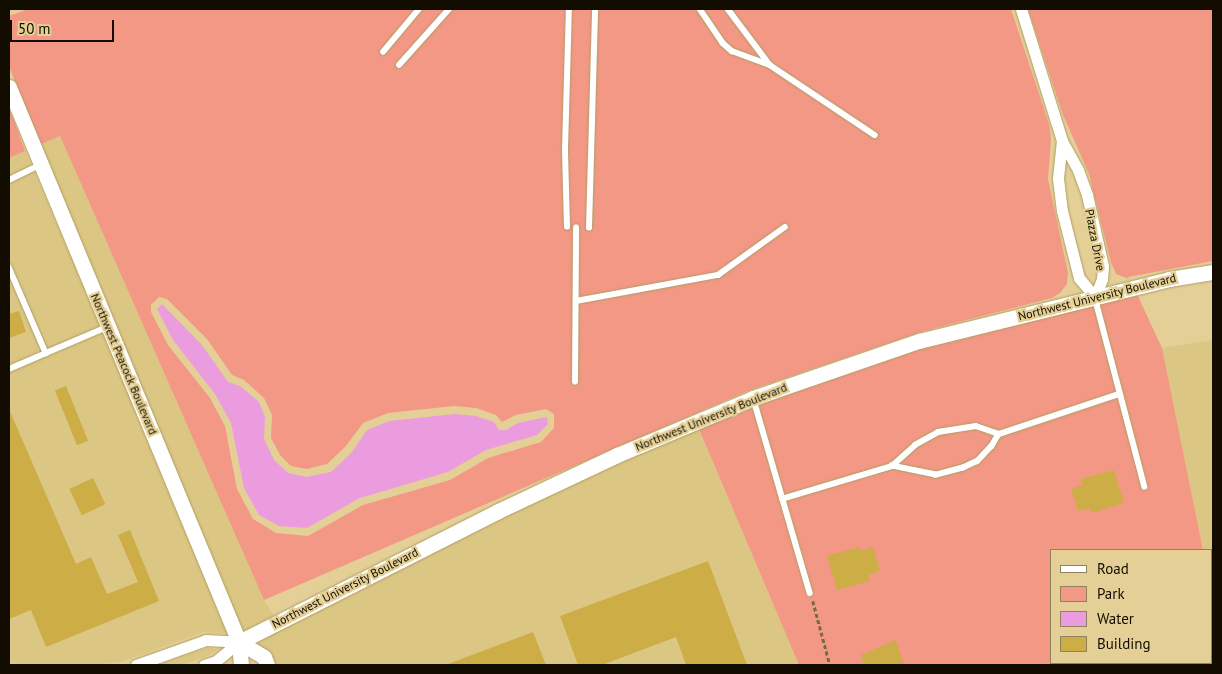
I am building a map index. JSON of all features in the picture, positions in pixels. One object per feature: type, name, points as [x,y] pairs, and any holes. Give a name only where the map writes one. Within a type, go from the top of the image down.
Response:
[{"type":"street","name":"Piazza Drive","points":[[1021,9],[1062,141],[1083,182],[1103,266],[1102,279],[1095,298]]},
{"type":"street","name":"Northwest Peacock Boulevard","points":[[9,87],[238,642],[241,665]]},
{"type":"street","name":"Piazza Drive","points":[[1062,141],[1058,178],[1062,211],[1079,278],[1095,298]]},
{"type":"street","name":"Northwest University Boulevard","points":[[238,642],[498,510],[617,455],[753,398],[919,341],[1169,279],[1213,272]]},
{"type":"street","points":[[136,665],[206,640],[238,642],[264,657],[267,665]]},
{"type":"street","points":[[204,665],[216,661],[238,642]]},
{"type":"lane","points":[[383,52],[419,9]]},
{"type":"lane","points":[[400,65],[449,9]]},
{"type":"lane","points":[[567,227],[565,149],[569,9]]},
{"type":"lane","points":[[589,228],[595,9]]},
{"type":"lane","points":[[700,9],[727,48],[770,65],[875,135]]},
{"type":"lane","points":[[728,9],[770,65]]},
{"type":"lane","points":[[9,180],[40,165]]},
{"type":"lane","points":[[576,301],[718,275],[785,227]]},
{"type":"lane","points":[[575,382],[576,228]]},
{"type":"lane","points":[[9,267],[46,354]]},
{"type":"lane","points":[[1095,298],[1145,487]]},
{"type":"lane","points":[[9,369],[108,326]]},
{"type":"lane","points":[[782,499],[892,466],[915,445],[938,432],[976,426],[999,434],[1119,394]]},
{"type":"lane","points":[[753,398],[810,593]]},
{"type":"lane","points":[[892,466],[936,475],[963,468],[978,461],[992,446],[999,434]]},
{"type":"path","points":[[810,593],[830,665]]},
{"type":"shaded area","points":[[60,136],[264,600],[274,616],[242,632],[39,145]]},
{"type":"shaded area","points":[[25,151],[102,329],[227,633],[203,632],[121,662],[95,665],[24,665],[9,663],[9,158]]},
{"type":"shaded area","points":[[1213,340],[1213,604],[1212,549],[1203,549],[1162,348]]},
{"type":"shaded area","points":[[699,429],[799,665],[275,665],[270,654],[255,643],[501,518],[620,462]]},
{"type":"shaded area","points":[[207,648],[218,649],[212,654],[181,665],[159,665]]},
{"type":"green space","points":[[28,9],[1011,9],[1049,124],[1051,139],[1048,179],[1068,273],[1067,284],[1060,293],[1052,298],[924,331],[750,390],[264,600],[60,136],[39,145],[9,66],[9,16]],"holes":[[[159,297],[167,299],[207,339],[232,375],[244,380],[264,398],[272,415],[271,438],[280,455],[291,466],[307,469],[327,464],[346,446],[363,423],[388,413],[454,406],[476,408],[496,415],[502,422],[516,415],[546,409],[554,414],[554,428],[541,442],[488,458],[450,480],[363,505],[308,536],[276,533],[253,519],[237,489],[225,426],[210,398],[168,345],[151,312],[151,305]]]},
{"type":"green space","points":[[1028,9],[1213,9],[1213,261],[1128,277],[1129,279],[1116,274],[1111,262],[1089,174],[1063,115]]},
{"type":"green space","points":[[9,107],[25,151],[9,158]]},
{"type":"green space","points":[[1137,294],[1162,348],[1203,549],[1050,549],[1050,664],[1212,664],[1212,598],[1213,665],[799,665],[699,429],[833,377],[922,348]]},
{"type":"water","points":[[162,304],[202,345],[228,382],[240,386],[259,402],[265,417],[264,439],[274,460],[288,473],[307,477],[331,472],[352,452],[367,430],[389,421],[455,414],[476,416],[494,422],[499,430],[506,430],[518,423],[547,417],[548,424],[537,435],[486,450],[448,472],[360,498],[307,528],[279,526],[259,515],[244,488],[231,423],[215,394],[173,340],[157,309]]},
{"type":"building","points":[[19,311],[26,332],[9,338],[9,314]]},
{"type":"building","points":[[66,386],[88,441],[77,445],[55,390]]},
{"type":"building","points":[[9,409],[76,564],[91,557],[107,594],[138,582],[118,535],[130,530],[159,601],[46,647],[31,610],[9,619]]},
{"type":"building","points":[[1114,470],[1124,503],[1092,513],[1090,508],[1078,511],[1071,489],[1083,485],[1081,479]]},
{"type":"building","points":[[93,478],[105,504],[82,515],[69,489]]},
{"type":"building","points":[[859,547],[860,551],[873,547],[880,571],[868,575],[870,581],[837,590],[827,556]]},
{"type":"building","points":[[708,561],[747,665],[686,665],[676,637],[602,665],[578,665],[560,616]]},
{"type":"building","points":[[533,632],[546,665],[448,665],[448,664]]},
{"type":"building","points":[[896,640],[904,665],[864,665],[861,655]]}]
